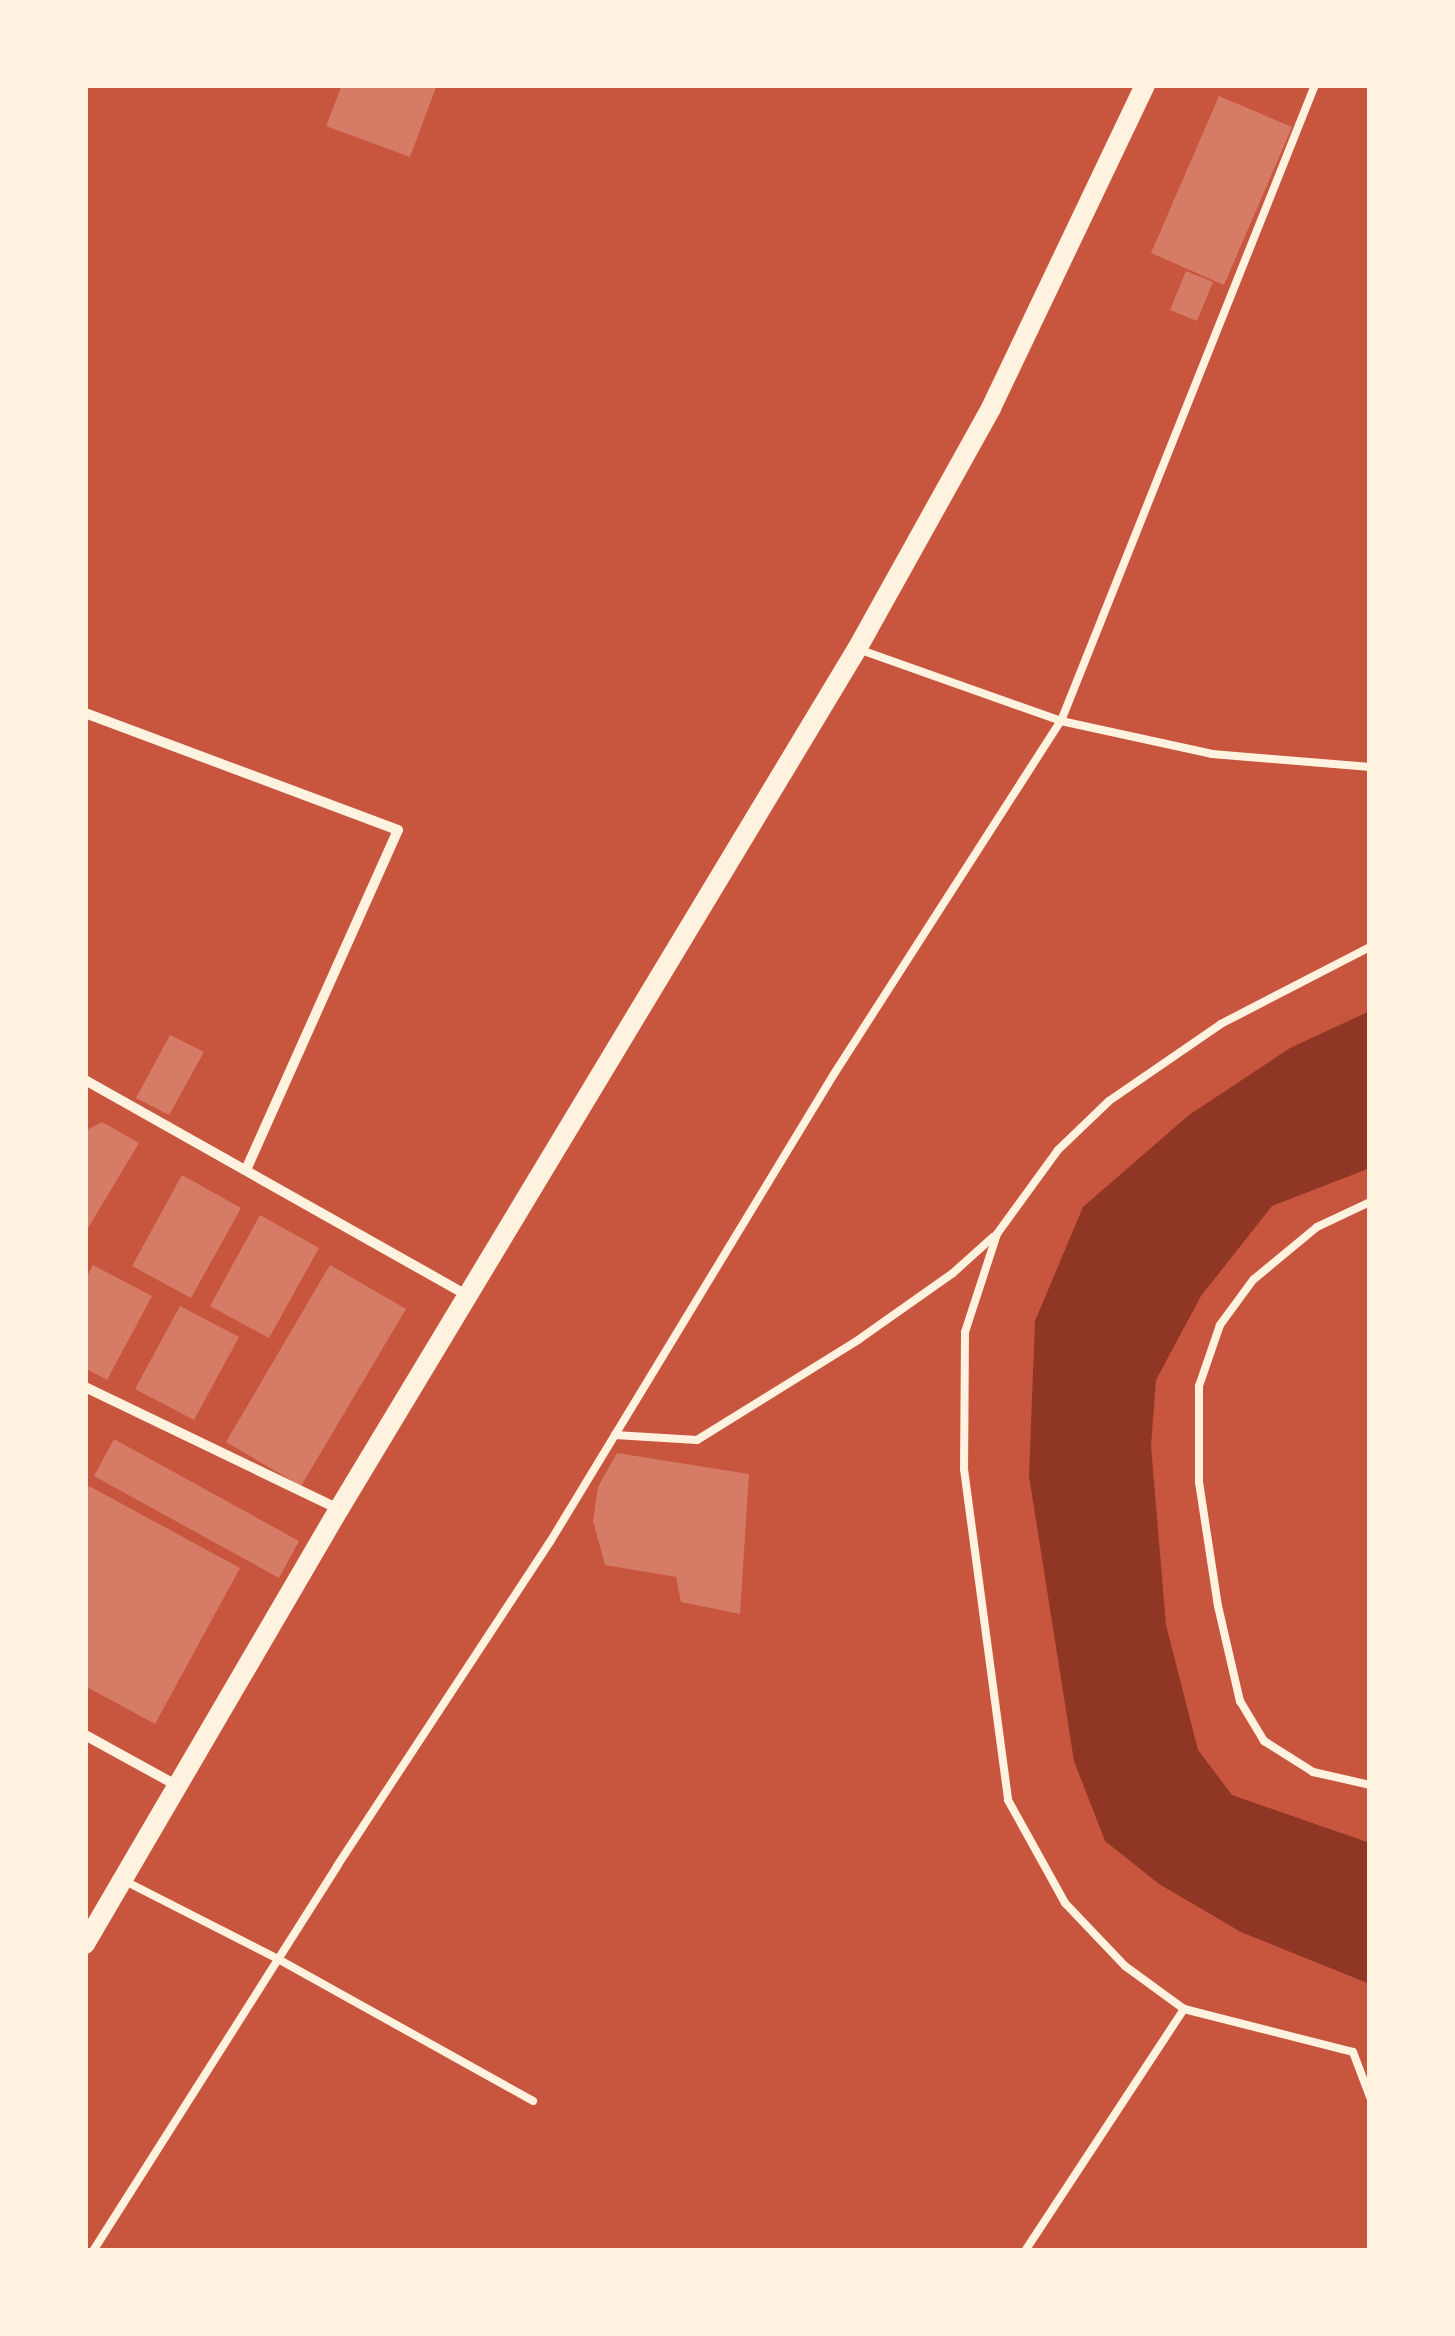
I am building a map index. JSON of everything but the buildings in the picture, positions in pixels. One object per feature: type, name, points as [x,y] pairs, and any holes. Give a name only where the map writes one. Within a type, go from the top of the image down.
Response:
[{"type":"main road","points":[[85,1944],[339,1509],[857,648],[991,408],[1146,85]]},
{"type":"street","points":[[85,714],[398,830],[247,1168]]},
{"type":"street","points":[[85,1080],[467,1295]]},
{"type":"street","points":[[85,1387],[339,1509]]},
{"type":"street","points":[[85,1735],[176,1786]]},
{"type":"lane","points":[[93,2251],[614,1435],[834,1074],[1062,722],[1315,85]]},
{"type":"lane","points":[[857,648],[1062,722],[1212,754],[1370,767]]},
{"type":"lane","points":[[614,1435],[698,1440],[874,1329],[954,1273],[996,1234],[1058,1150],[1109,1101],[1221,1024],[1370,948]]},
{"type":"lane","points":[[1370,1202],[1317,1226],[1253,1280],[1220,1325],[1199,1386],[1199,1482],[1218,1606],[1240,1701],[1264,1742],[1313,1772],[1370,1785]]},
{"type":"lane","points":[[996,1234],[965,1332],[964,1469],[1008,1800],[1064,1902],[1125,1966],[1184,2010],[1353,2052],[1370,2097]]},
{"type":"lane","points":[[123,1880],[278,1959],[533,2101]]},
{"type":"lane","points":[[1025,2251],[1184,2010]]},
{"type":"shaded area","points":[[1370,1011],[1370,1168],[1272,1206],[1201,1296],[1156,1380],[1151,1446],[1166,1625],[1198,1750],[1232,1795],[1370,1843],[1370,1984],[1241,1932],[1159,1884],[1105,1841],[1074,1761],[1029,1476],[1035,1321],[1083,1207],[1189,1115],[1290,1048]]}]
